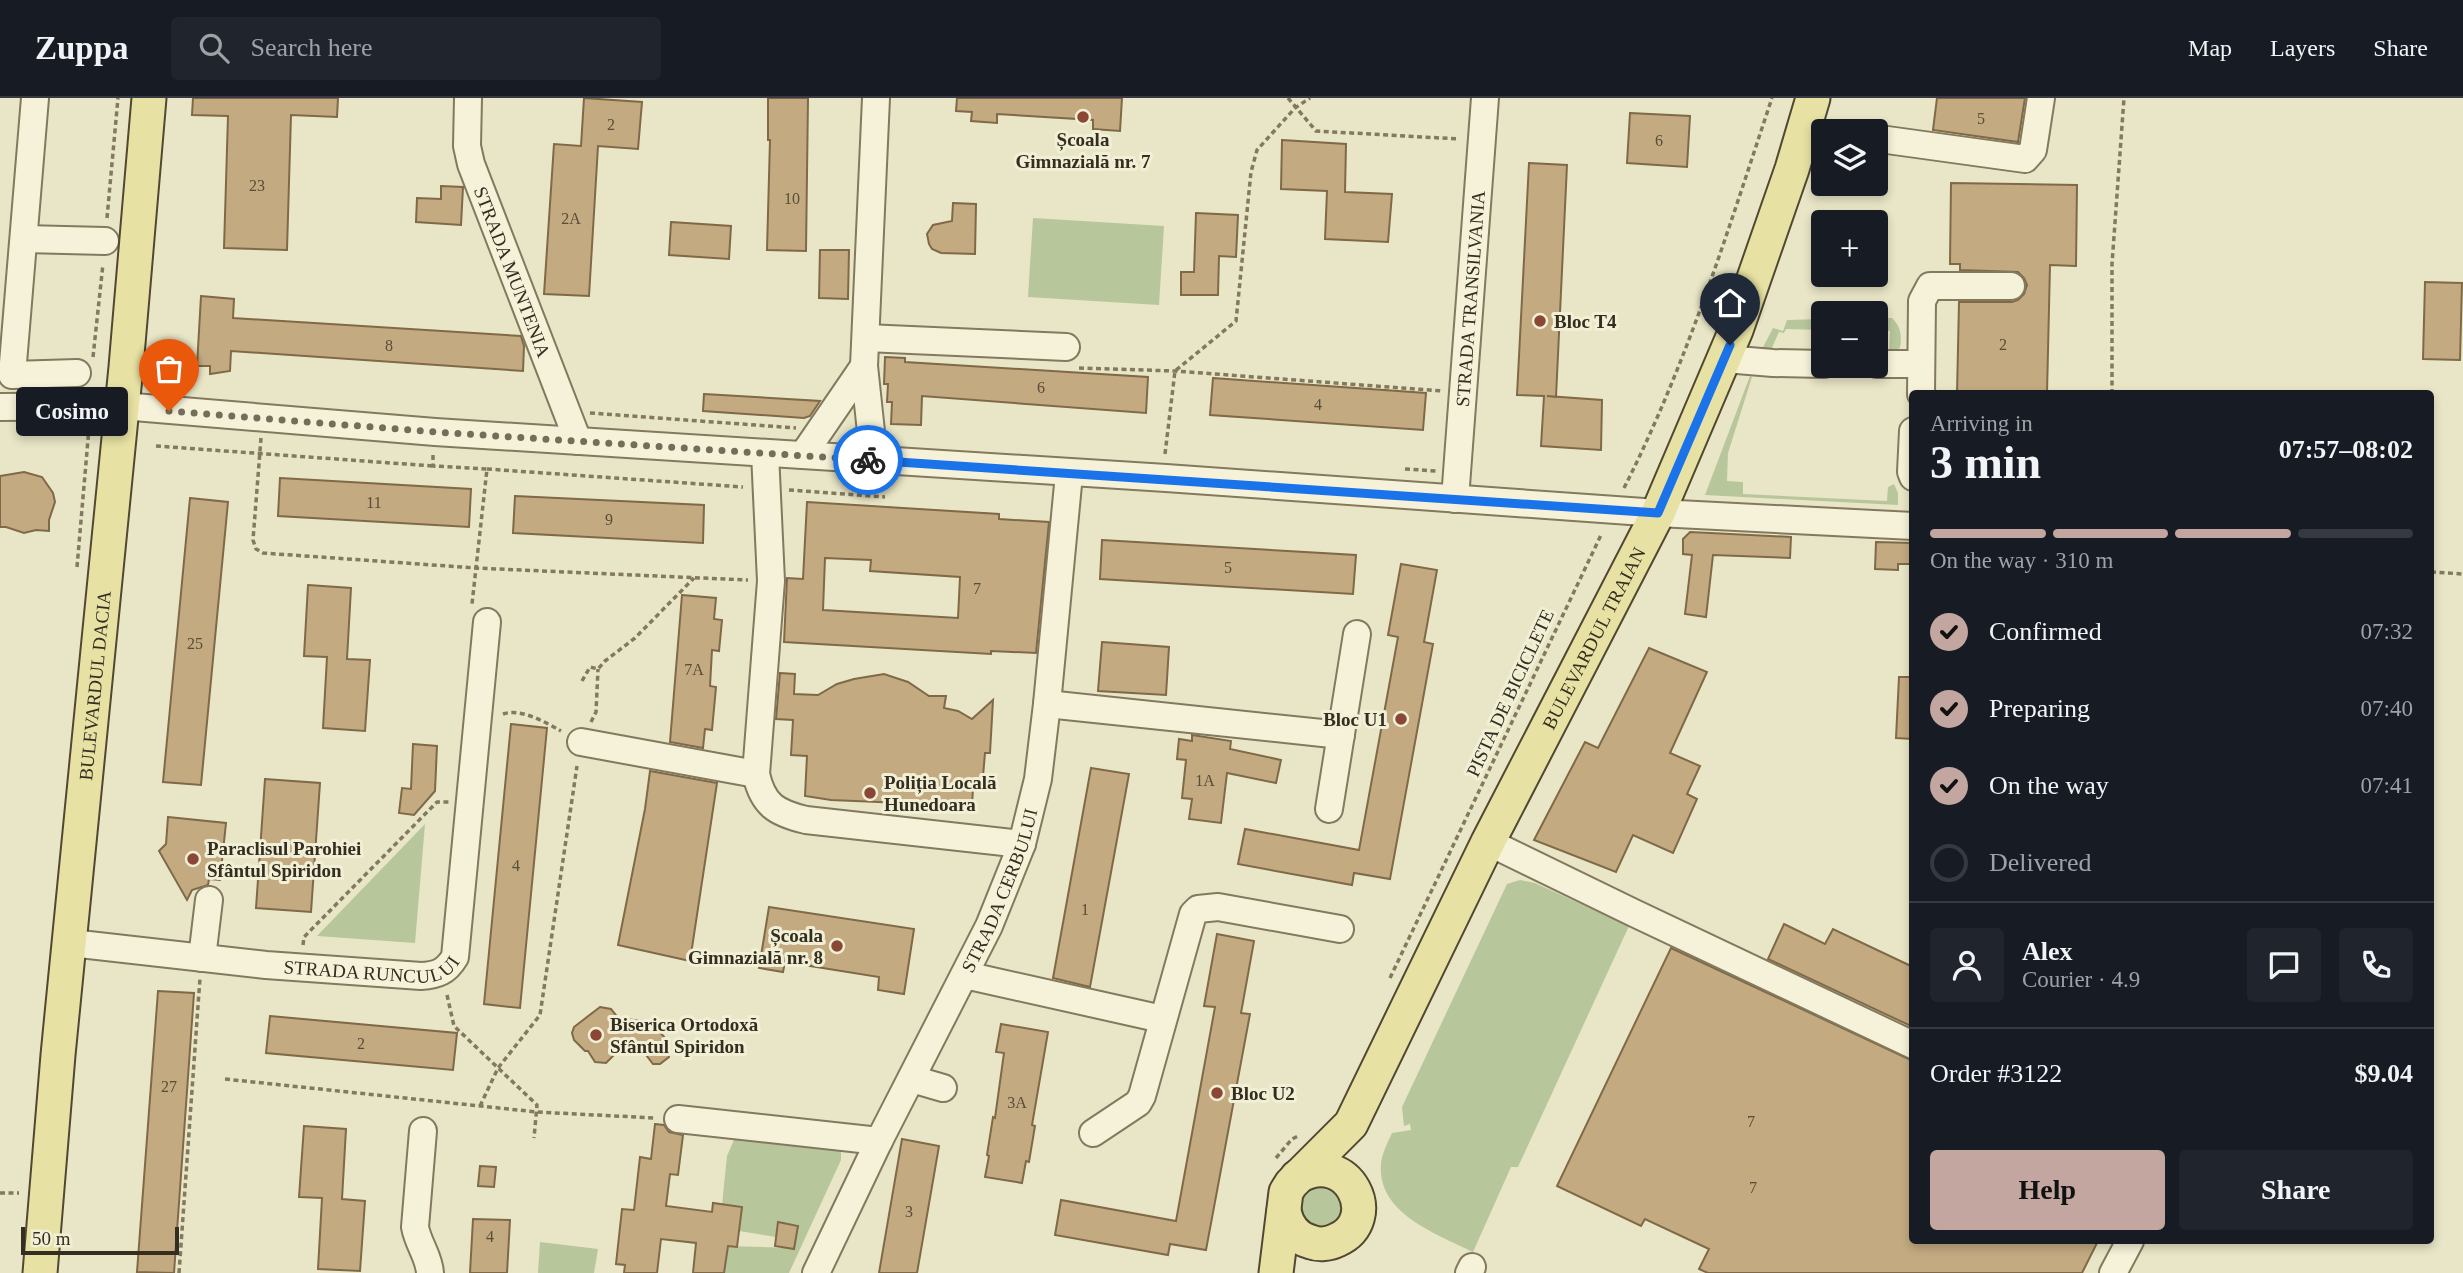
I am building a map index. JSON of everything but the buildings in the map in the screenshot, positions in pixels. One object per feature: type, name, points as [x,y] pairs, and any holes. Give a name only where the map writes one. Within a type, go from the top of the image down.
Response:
[{"type":"main road","name":"BULEVARDUL DACIA","points":[[40,1273],[58,1055],[71,943],[149,98]]},
{"type":"main road","name":"BULEVARDUL TRAIAN","points":[[1287,1273],[1349,1232],[1357,1216],[1359,1205],[1353,1186],[1351,1124],[1488,842],[1658,513],[1725,359],[1788,181],[1813,98]]},
{"type":"main road","name":"BULEVARDUL TRAIAN","points":[[1276,1273],[1286,1192],[1284,1171],[1351,1124]]},
{"type":"main road","points":[[1284,1171],[1327,1169],[1346,1178],[1353,1186]]},
{"type":"main road","points":[[1284,1211],[1286,1222],[1301,1239],[1323,1244],[1334,1242]]},
{"type":"street","points":[[35,98],[12,375],[77,373]]},
{"type":"street","name":"STRADA MUNTENIA","points":[[468,98],[467,146],[471,164],[579,442]]},
{"type":"street","points":[[874,460],[864,366],[876,98]]},
{"type":"street","name":"STRADA TRANSILVANIA","points":[[1455,499],[1485,98]]},
{"type":"street","points":[[1888,140],[2025,159],[2033,150],[2041,98]]},
{"type":"street","points":[[23,239],[105,241]]},
{"type":"street","points":[[1920,390],[1922,301],[1930,286],[2011,286]]},
{"type":"street","points":[[866,338],[1060,347]]},
{"type":"street","points":[[1725,359],[1811,363]]},
{"type":"street","points":[[1888,364],[1921,364]]},
{"type":"street","points":[[803,456],[864,366]]},
{"type":"street","points":[[0,407],[122,406],[579,442],[1658,513],[1909,526]]},
{"type":"street","points":[[765,453],[771,581],[757,774],[760,790],[770,805],[790,816],[1022,844]]},
{"type":"street","name":"STRADA CERBULUI","points":[[816,1273],[879,1140],[989,926],[1022,844],[1038,779],[1048,704],[1069,474]]},
{"type":"street","name":"STRADA RUNCULUI","points":[[71,943],[202,958],[421,976],[441,974],[450,967],[455,957],[477,723],[484,615]]},
{"type":"street","points":[[1329,809],[1357,634]]},
{"type":"street","points":[[1048,704],[1341,735]]},
{"type":"street","points":[[581,742],[757,774]]},
{"type":"street","points":[[1488,842],[1909,1043]]},
{"type":"street","points":[[202,958],[209,900]]},
{"type":"street","points":[[1093,1133],[1138,1103],[1189,920],[1198,909],[1218,907],[1340,929]]},
{"type":"street","points":[[965,975],[1163,1019]]},
{"type":"street","points":[[912,1079],[943,1088]]},
{"type":"street","points":[[678,1119],[879,1140]]},
{"type":"street","points":[[423,1131],[415,1227],[417,1240],[426,1256],[430,1273]]},
{"type":"street","points":[[2113,1273],[2128,1244]]},
{"type":"path","points":[[1288,98],[1316,131],[1482,141]]},
{"type":"path","points":[[1165,454],[1175,372],[1236,321],[1251,172],[1257,149],[1295,108],[1310,98]]},
{"type":"path","name":"PISTA DE BICICLETE","points":[[1384,989],[1656,422],[1723,247],[1772,98]]},
{"type":"path","points":[[2112,390],[2112,264],[2124,98]]},
{"type":"path","points":[[1060,347],[1055,360],[1062,367],[1175,372],[1462,393]]},
{"type":"path","points":[[567,412],[820,429]]},
{"type":"path","points":[[262,418],[253,540],[256,549],[263,553],[476,568],[771,581]]},
{"type":"path","points":[[432,466],[435,432]]},
{"type":"path","points":[[156,446],[885,497]]},
{"type":"path","points":[[484,615],[472,607],[487,468]]},
{"type":"path","points":[[2434,572],[2463,574]]},
{"type":"path","points":[[480,1106],[498,1068],[540,1015],[581,742],[596,712],[598,669],[635,638],[694,578]]},
{"type":"path","points":[[582,681],[590,667],[598,669]]},
{"type":"path","points":[[477,723],[509,712],[538,719],[581,742]]},
{"type":"path","points":[[300,967],[304,937],[437,802],[468,802]]},
{"type":"path","points":[[179,1273],[202,958]]},
{"type":"path","points":[[441,974],[454,1026],[537,1105],[534,1138]]},
{"type":"path","points":[[225,1079],[537,1112],[678,1119]]},
{"type":"path","points":[[1284,1171],[1292,1139],[1307,1130]]},
{"type":"path","points":[[0,1193],[23,1193]]},
{"type":"green space","points":[[1033,218],[1164,226],[1159,305],[1028,297]]},
{"type":"green space","points":[[1888,318],[1892,318],[1900,332],[1901,340],[1900,348],[1889,353]]},
{"type":"green space","points":[[1811,319],[1811,330],[1786,329],[1784,333],[1779,332],[1770,352],[1761,351],[1773,328],[1783,331],[1787,320]]},
{"type":"green space","points":[[1750,376],[1752,377],[1728,453],[1727,481],[1743,482],[1743,494],[1887,501],[1888,487],[1894,484],[1898,493],[1898,505],[1705,495]]},
{"type":"green space","points":[[425,824],[415,943],[317,936]]},
{"type":"green space","points":[[1520,880],[1535,883],[1629,926],[1518,1167],[1511,1167],[1473,1252],[1427,1229],[1399,1209],[1382,1181],[1381,1164],[1392,1133],[1411,1130],[1410,1124],[1404,1126],[1402,1107],[1507,884]]},
{"type":"green space","points":[[736,1135],[841,1148],[841,1160],[789,1273],[724,1273],[728,1246],[793,1248],[798,1225],[778,1222],[776,1237],[739,1231],[722,1205],[727,1156]]},
{"type":"green space","points":[[1320,1186],[1335,1192],[1341,1207],[1335,1222],[1320,1228],[1305,1222],[1299,1207],[1305,1192]]},
{"type":"green space","points":[[540,1242],[598,1249],[594,1273],[538,1273]]},
{"type":"way so far","points":[[169,411],[435,432],[868,460]]},
{"type":"place","name":"Școala Gimnazială nr. 7","points":[[1083,117]]},
{"type":"place","name":"Bloc T4","points":[[1540,321]]},
{"type":"place","name":"Cosimo","points":[[169,411]]},
{"type":"place","name":"Bloc U1","points":[[1401,719]]},
{"type":"place","name":"Poliția Locală Hunedoara","points":[[870,793]]},
{"type":"place","name":"Paraclisul Parohiei Sfântul Spiridon","points":[[193,859]]},
{"type":"place","name":"Școala Gimnazială nr. 8","points":[[837,946]]},
{"type":"place","name":"Biserica Ortodoxă Sfântul Spiridon","points":[[596,1035]]},
{"type":"place","name":"Bloc U2","points":[[1217,1093]]},
{"type":"route","points":[[868,460],[1658,513],[1730,345]]}]
